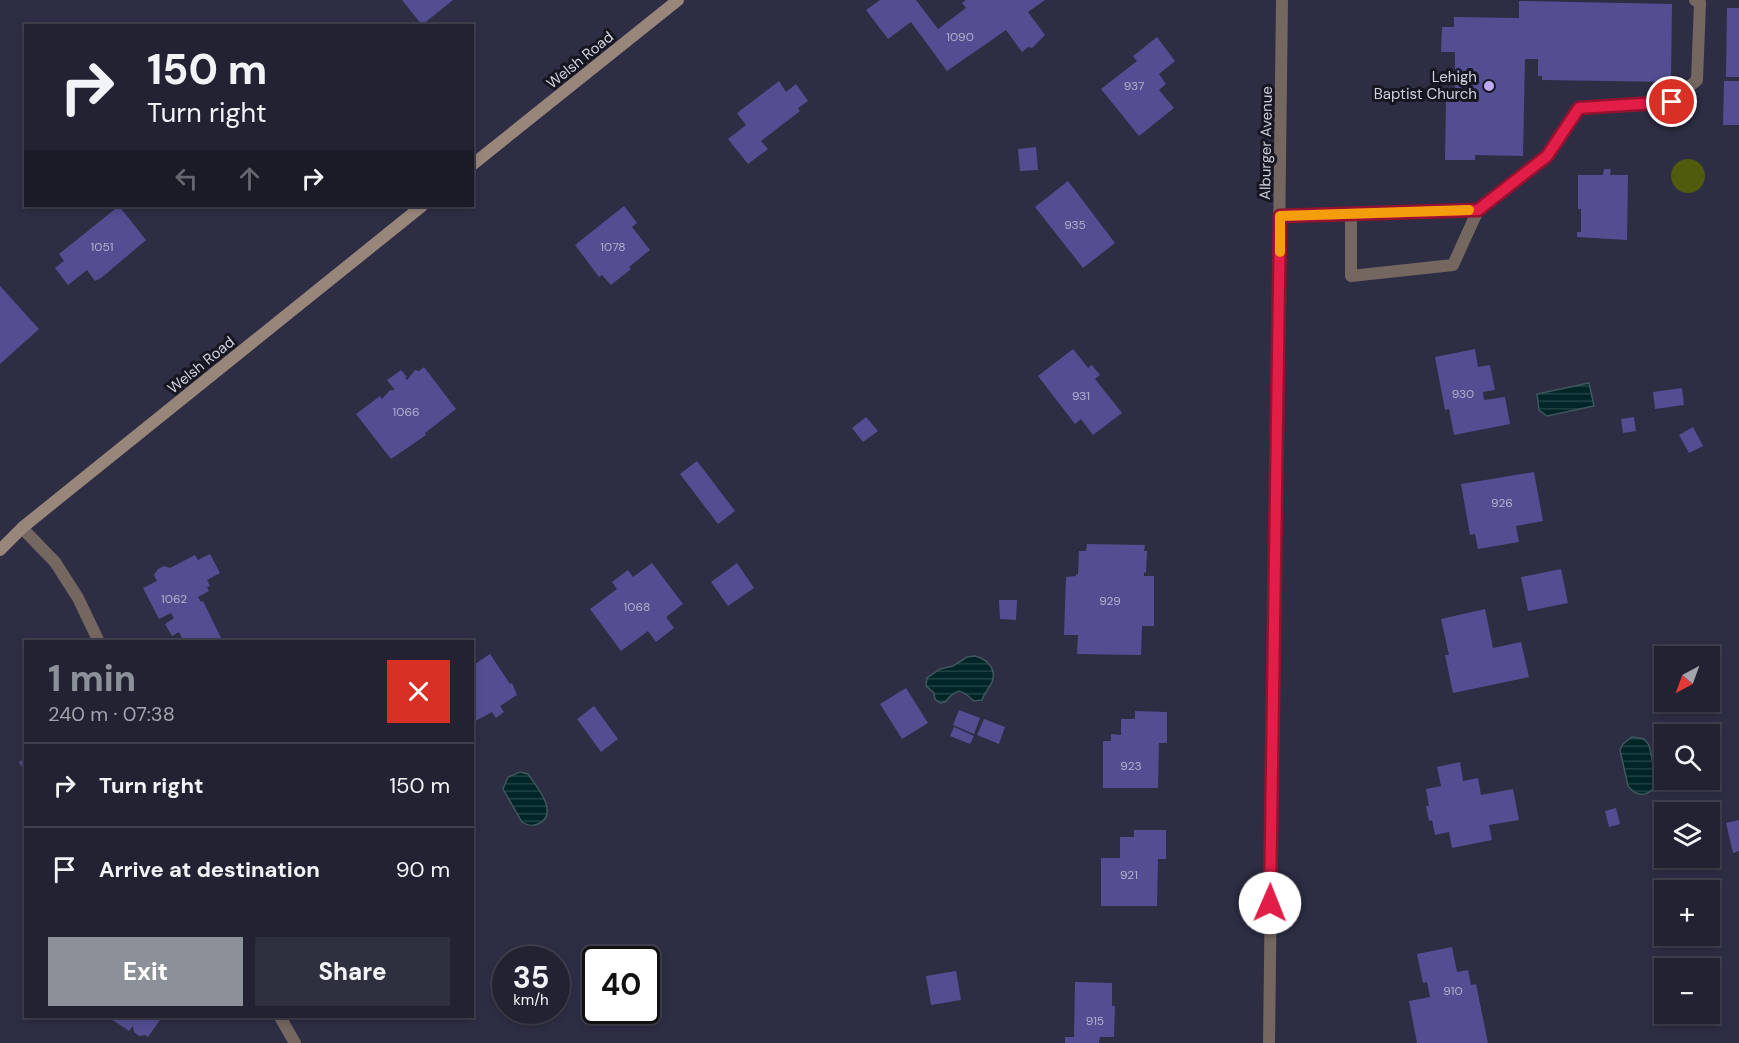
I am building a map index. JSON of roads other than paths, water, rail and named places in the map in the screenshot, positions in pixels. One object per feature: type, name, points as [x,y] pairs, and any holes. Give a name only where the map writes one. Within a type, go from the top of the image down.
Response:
[{"type":"main road","name":"Welsh Road","points":[[474,163],[678,0]]},
{"type":"main road","name":"Welsh Road","points":[[0,550],[22,528],[421,207]]},
{"type":"street","name":"Alburger Avenue","points":[[1269,1043],[1282,0]]},
{"type":"street","points":[[1351,214],[1351,276],[1453,265],[1478,210],[1547,156],[1579,108],[1672,102],[1697,80],[1700,3],[1695,0]]},
{"type":"street","points":[[1280,216],[1478,210]]},
{"type":"street","points":[[22,528],[55,562],[78,598],[98,640]]},
{"type":"street","points":[[281,1018],[295,1043]]},
{"type":"place","name":"Lehigh Baptist Church","points":[[1489,86]]}]
